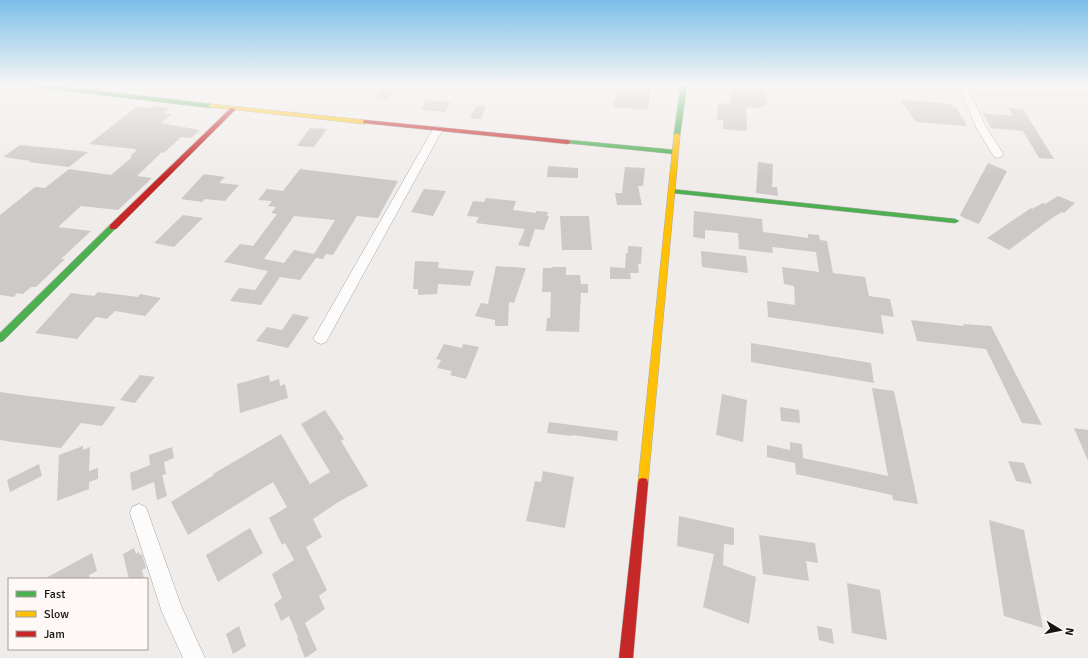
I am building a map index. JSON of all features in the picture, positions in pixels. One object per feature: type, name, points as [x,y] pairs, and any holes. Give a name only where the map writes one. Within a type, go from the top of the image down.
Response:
[{"type":"street","points":[[0,339],[226,116]]},
{"type":"street","points":[[302,116],[675,152]]},
{"type":"street","points":[[626,658],[673,190],[675,152],[680,116]]},
{"type":"street","points":[[976,116],[981,127],[998,155]]},
{"type":"street","points":[[321,338],[438,129]]},
{"type":"street","points":[[673,190],[955,221]]},
{"type":"street","points":[[139,513],[173,612],[194,658]]},
{"type":"building","points":[[125,116],[170,116],[161,123],[200,130],[191,138],[181,137],[164,153],[162,152],[137,176],[152,178],[118,210],[81,206],[58,227],[91,231],[61,259],[65,259],[36,287],[31,287],[23,294],[17,293],[14,297],[0,295],[0,215],[35,187],[45,188],[69,169],[111,175],[132,157],[130,156],[137,150],[89,144]]},
{"type":"building","points":[[471,116],[482,116],[481,119],[470,118]]},
{"type":"building","points":[[717,116],[746,116],[747,131],[723,129],[723,120],[717,120]]},
{"type":"building","points":[[912,116],[961,116],[967,126],[916,122]]},
{"type":"building","points":[[984,116],[1027,116],[1054,159],[1039,158],[1023,131],[991,128]]},
{"type":"building","points":[[310,128],[327,129],[314,147],[297,146]]},
{"type":"building","points":[[20,145],[88,152],[69,167],[3,157]]},
{"type":"building","points":[[758,162],[773,164],[772,187],[777,187],[778,196],[756,193]]},
{"type":"building","points":[[988,163],[1007,171],[979,224],[960,215]]},
{"type":"building","points":[[548,166],[578,168],[578,178],[547,177]]},
{"type":"building","points":[[625,167],[645,168],[643,186],[638,186],[642,205],[617,205],[615,193],[622,193]]},
{"type":"building","points":[[300,169],[398,181],[378,218],[357,216],[333,255],[326,254],[323,259],[316,258],[300,280],[280,277],[261,305],[230,301],[239,288],[255,290],[268,271],[224,262],[240,244],[253,246],[277,214],[271,213],[276,207],[268,206],[272,201],[258,200],[267,189],[283,191]],"holes":[[[294,216],[335,220],[314,254],[294,250],[284,263],[264,259]]]},
{"type":"building","points":[[204,174],[225,177],[219,183],[239,185],[225,201],[205,199],[202,202],[181,199]]},
{"type":"building","points":[[424,189],[446,191],[433,216],[411,212]]},
{"type":"building","points":[[1058,196],[1075,203],[1064,213],[1062,212],[1052,218],[1009,250],[987,238],[1031,208],[1032,209],[1043,203],[1045,204]]},
{"type":"building","points":[[486,198],[516,201],[513,210],[536,213],[536,211],[548,212],[547,216],[549,216],[544,230],[535,229],[529,247],[518,245],[525,229],[476,223],[479,217],[467,216],[473,201],[484,202]]},
{"type":"building","points":[[694,211],[762,219],[763,232],[808,238],[808,234],[819,235],[820,240],[827,241],[833,273],[865,277],[869,296],[890,299],[894,317],[881,315],[884,334],[768,317],[767,301],[795,305],[794,286],[784,284],[782,267],[819,272],[816,252],[772,247],[773,253],[739,249],[738,233],[705,230],[705,239],[693,237]]},
{"type":"building","points":[[183,215],[203,218],[174,247],[154,243]]},
{"type":"building","points":[[560,216],[589,216],[592,250],[562,250]]},
{"type":"building","points":[[628,246],[642,247],[641,264],[638,264],[639,273],[630,273],[631,279],[610,279],[610,267],[625,268]]},
{"type":"building","points":[[701,251],[746,256],[748,273],[702,267]]},
{"type":"building","points":[[415,261],[439,262],[438,268],[474,271],[470,286],[438,284],[437,294],[418,295],[418,289],[413,289]]},
{"type":"building","points":[[496,266],[526,268],[514,303],[509,302],[508,326],[495,326],[495,320],[475,316],[481,303],[488,304]]},
{"type":"building","points":[[566,267],[566,275],[580,275],[581,284],[588,284],[588,293],[581,293],[579,332],[546,331],[547,318],[550,318],[551,292],[542,292],[543,268]]},
{"type":"building","points":[[98,292],[138,297],[140,294],[161,298],[145,316],[115,311],[107,319],[96,317],[77,339],[35,333],[71,293],[94,296]]},
{"type":"building","points":[[293,314],[309,317],[288,348],[256,341],[267,327],[282,330]]},
{"type":"building","points":[[911,320],[964,326],[963,324],[991,326],[1042,425],[1022,423],[986,349],[917,341]]},
{"type":"building","points":[[751,343],[871,363],[874,383],[751,362]]},
{"type":"building","points":[[444,344],[462,348],[463,344],[479,347],[466,379],[450,375],[452,371],[437,368],[441,360],[436,359]]},
{"type":"building","points":[[140,375],[155,377],[135,403],[120,400]]},
{"type":"building","points":[[269,375],[270,382],[279,379],[280,386],[285,384],[288,398],[240,413],[237,384]]},
{"type":"building","points":[[872,388],[894,391],[918,504],[893,500],[892,495],[796,474],[795,463],[767,457],[767,445],[790,450],[790,442],[802,444],[803,458],[888,476]]},
{"type":"building","points":[[0,392],[116,407],[102,426],[81,423],[61,448],[12,442],[0,440]]},
{"type":"building","points":[[722,394],[747,400],[743,442],[716,435]]},
{"type":"building","points":[[780,407],[799,410],[800,423],[781,421]]},
{"type":"building","points":[[325,410],[344,439],[341,441],[368,486],[340,501],[313,519],[322,537],[306,547],[327,590],[319,596],[325,609],[305,623],[317,650],[305,658],[289,616],[281,621],[274,604],[282,598],[272,574],[294,560],[285,543],[282,545],[269,518],[287,507],[273,482],[188,535],[171,502],[214,475],[213,474],[281,434],[310,484],[330,472],[301,424]]},
{"type":"building","points":[[549,422],[618,431],[617,441],[547,433]]},
{"type":"building","points":[[1074,428],[1088,430],[1088,461]]},
{"type":"building","points":[[83,446],[83,450],[90,447],[89,471],[98,468],[98,479],[89,482],[89,489],[57,501],[59,455]]},
{"type":"building","points":[[172,447],[174,458],[164,462],[166,474],[162,475],[167,496],[157,500],[154,482],[132,491],[130,473],[150,465],[149,455]]},
{"type":"building","points":[[1008,461],[1024,463],[1032,484],[1016,481]]},
{"type":"building","points":[[39,464],[42,476],[10,492],[7,480]]},
{"type":"building","points":[[543,471],[574,477],[565,528],[526,521],[535,481],[541,482]]},
{"type":"building","points":[[679,516],[734,528],[734,545],[724,544],[723,565],[756,577],[749,624],[703,607],[714,554],[677,546]]},
{"type":"building","points":[[989,520],[1024,530],[1043,628],[1004,616]]},
{"type":"building","points":[[250,528],[263,553],[218,582],[206,555]]},
{"type":"building","points":[[759,535],[815,543],[818,563],[806,561],[809,581],[763,574]]},
{"type":"building","points":[[134,548],[136,554],[139,552],[140,555],[142,554],[146,568],[142,570],[144,578],[129,578],[123,554]]},
{"type":"building","points":[[92,553],[97,571],[89,575],[90,578],[46,578]]},
{"type":"building","points":[[847,583],[880,590],[887,640],[852,633]]},
{"type":"building","points":[[239,626],[246,646],[233,654],[226,634]]},
{"type":"building","points":[[817,626],[832,629],[834,644],[819,640]]},
{"type":"traffic: fast","points":[[677,135],[680,116]]},
{"type":"traffic: fast","points":[[568,142],[675,152]]},
{"type":"traffic: fast","points":[[673,191],[955,221]]},
{"type":"traffic: fast","points":[[0,339],[113,227]]},
{"type":"traffic: slow","points":[[304,116],[365,122]]},
{"type":"traffic: slow","points":[[643,483],[677,135]]},
{"type":"traffic: jam","points":[[113,227],[226,116]]},
{"type":"traffic: jam","points":[[365,122],[568,142]]},
{"type":"traffic: jam","points":[[626,658],[643,483]]}]
